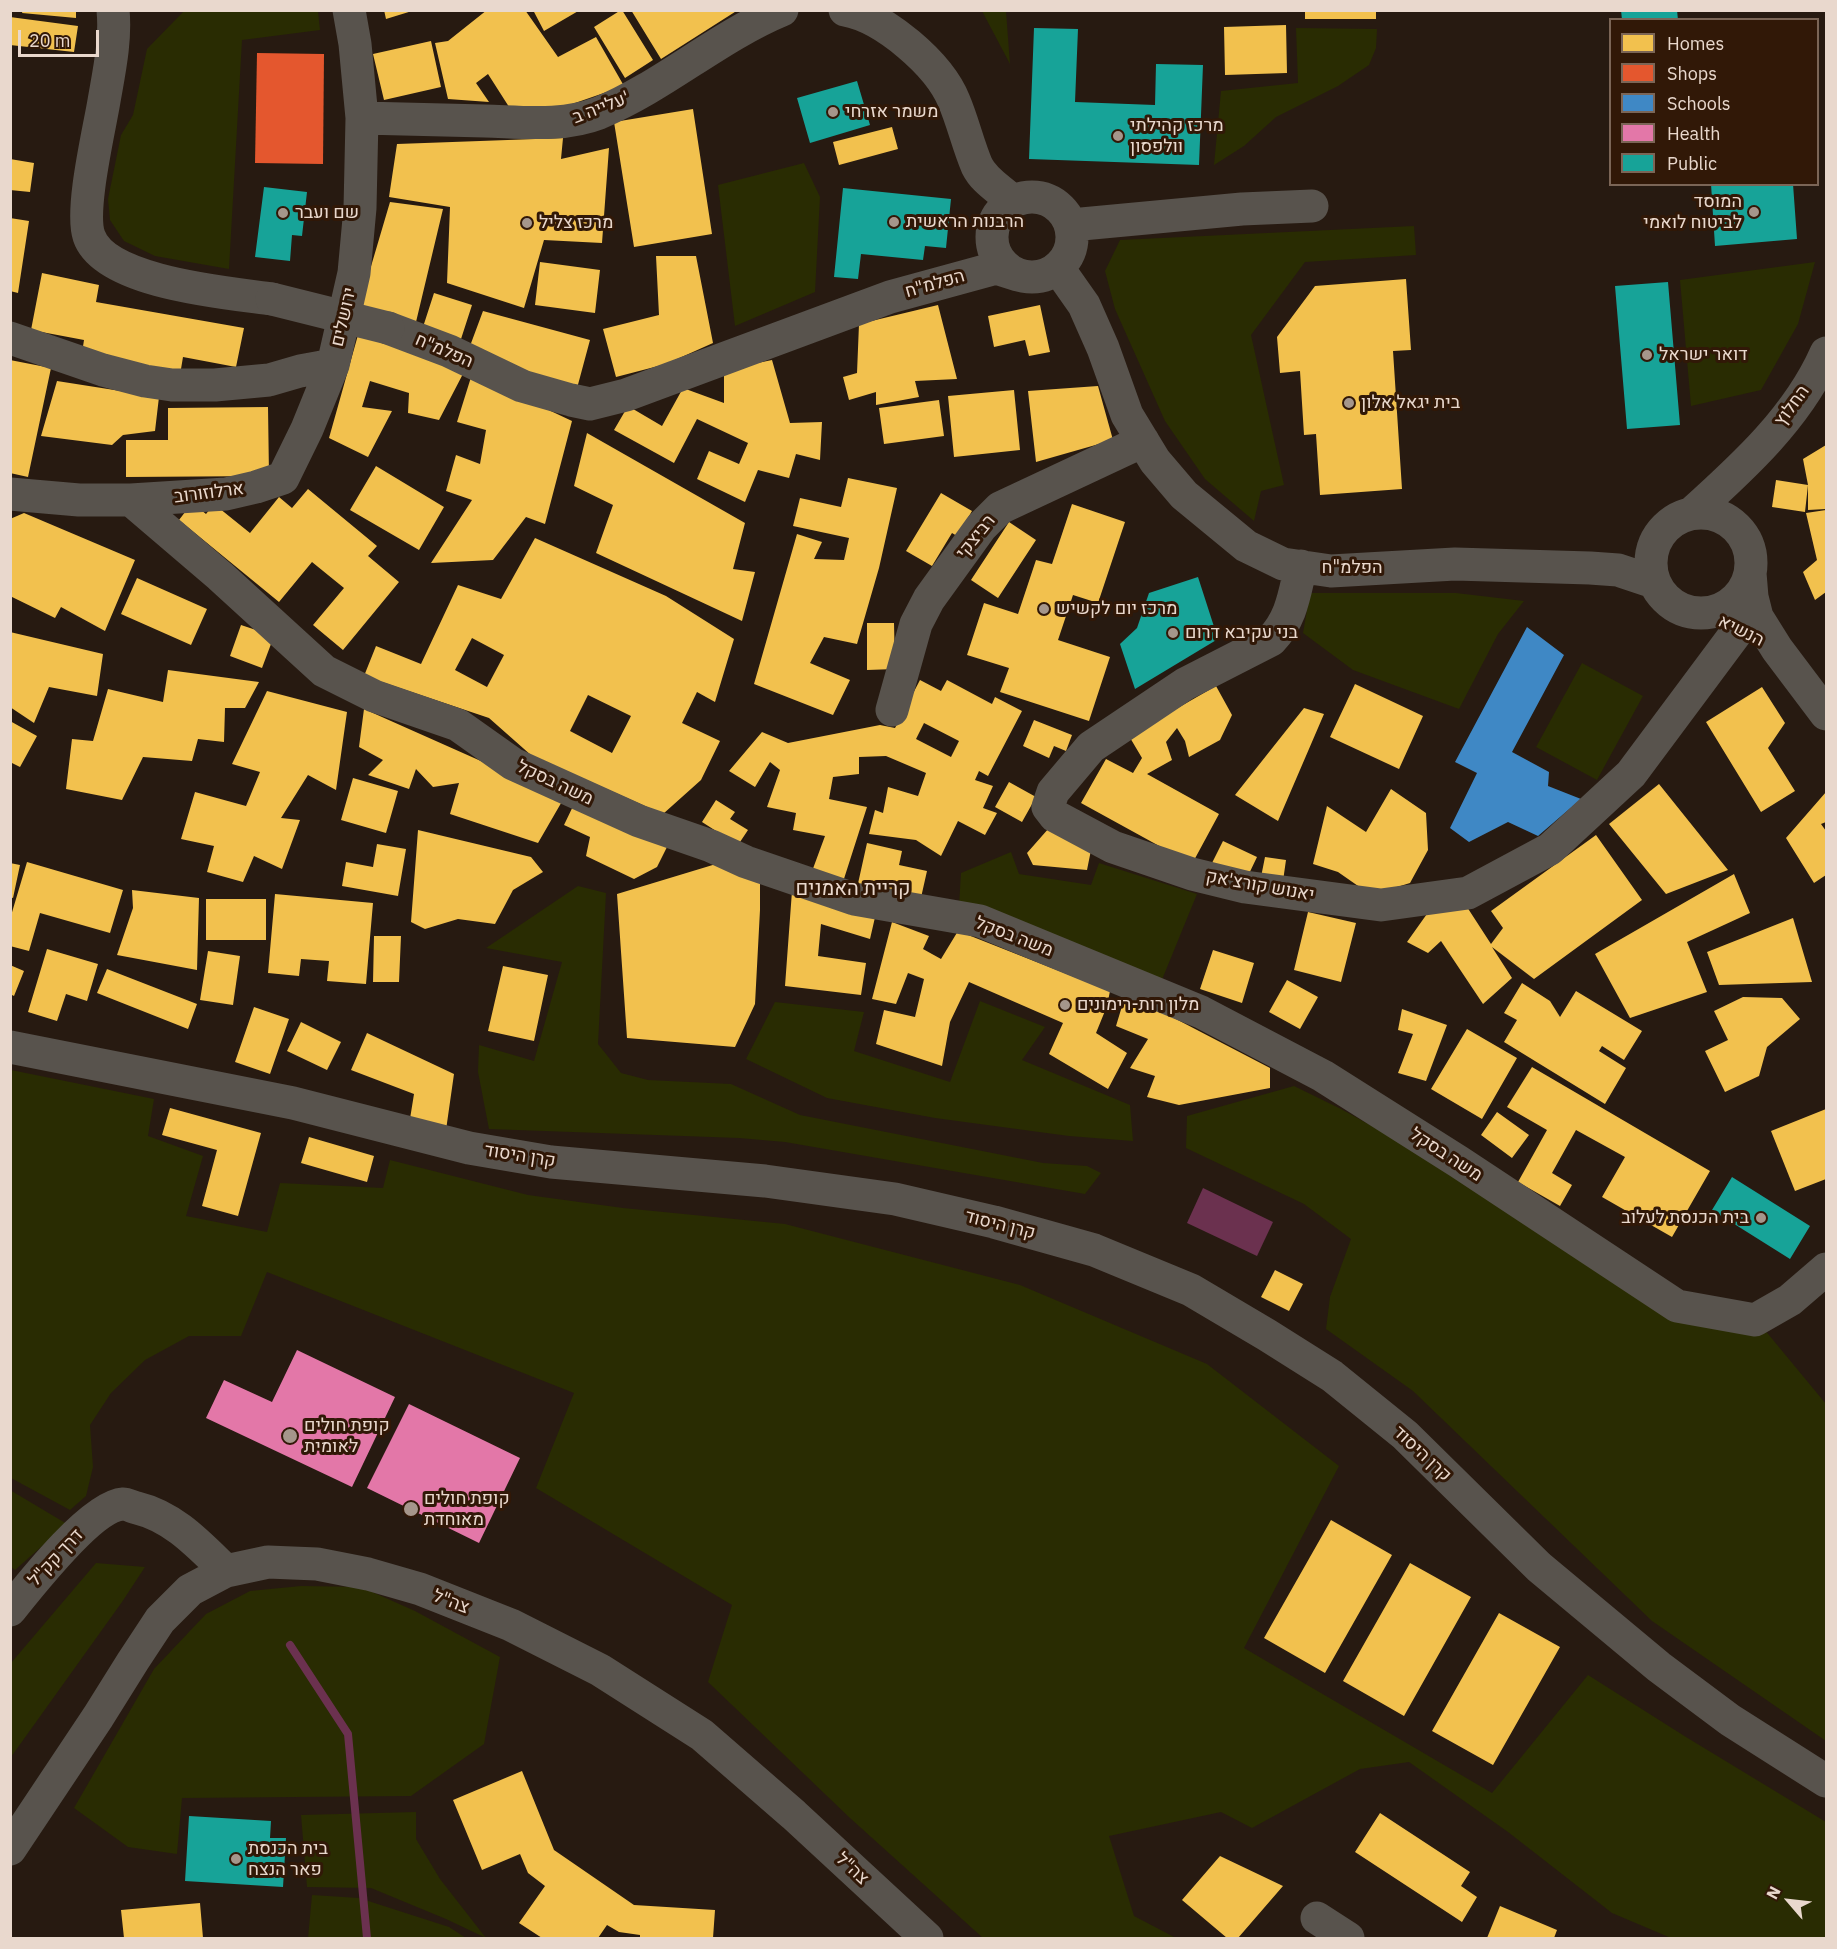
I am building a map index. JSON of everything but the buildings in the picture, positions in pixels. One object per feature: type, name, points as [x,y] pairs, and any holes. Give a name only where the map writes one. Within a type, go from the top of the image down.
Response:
[{"type":"street","name":"הפלמ\"ח","points":[[113,10],[111,60],[86,209],[88,235],[95,248],[118,265],[148,278],[272,299],[388,328],[448,351],[522,386],[590,404],[626,395],[902,293],[996,267],[1018,275]]},
{"type":"street","name":"ירושלים","points":[[10,338],[103,370],[145,381],[172,385],[215,385],[269,380],[300,371],[333,366],[354,273],[360,208],[362,118],[355,44],[349,10]]},
{"type":"street","name":"עלייה ב'","points":[[362,118],[571,121],[598,113],[638,93],[755,22],[782,10]]},
{"type":"street","points":[[844,10],[854,12],[884,27],[914,48],[936,71],[954,99],[978,166],[988,182],[1000,189],[1012,201]]},
{"type":"street","points":[[1029,196],[1047,199],[1057,205],[1071,225],[1071,248],[1066,259],[1058,268],[1046,275],[1032,278],[1006,269],[992,247],[991,234],[994,221],[1001,209],[1012,201],[1029,196]]},
{"type":"street","points":[[1071,225],[1242,208],[1312,206]]},
{"type":"street","name":"הפלמ\"ח","points":[[1058,268],[1084,305],[1103,348],[1127,415],[1155,461],[1184,495],[1246,546],[1283,564],[1331,571],[1455,564],[1590,568],[1618,570],[1654,582]]},
{"type":"street","name":"החלוץ","points":[[1692,513],[1742,468],[1791,412],[1827,353]]},
{"type":"street","name":"ארלוזורוב","points":[[10,494],[79,500],[131,501],[226,494],[283,478],[307,429],[333,366]]},
{"type":"street","name":"רביצקי","points":[[892,710],[916,624],[929,599],[981,526],[1000,508],[1143,441]]},
{"type":"street","name":"החלוץ","points":[[1744,537],[1740,513],[1741,490],[1752,456]]},
{"type":"street","name":"משה בסקל","points":[[131,501],[220,576],[324,671],[374,696],[458,725],[513,764],[639,821],[711,846],[746,862],[854,899],[980,921],[1201,1012],[1323,1076],[1459,1162],[1677,1306],[1755,1320],[1790,1300],[1827,1269]]},
{"type":"street","points":[[1692,513],[1707,513],[1721,517],[1735,525],[1749,548],[1750,573],[1744,588],[1734,601],[1720,610],[1704,613],[1689,612],[1674,606],[1662,596],[1654,582],[1650,565],[1653,548],[1660,532],[1669,523],[1692,513]]},
{"type":"street","name":"הפלמ\"ח","points":[[1590,568],[1637,548],[1660,532]]},
{"type":"street","name":"יאנוש קורצ'אק","points":[[1301,566],[1287,619],[1281,630],[1271,640],[1185,684],[1091,747],[1053,792],[1048,807],[1054,816],[1113,847],[1192,874],[1245,887],[1381,905],[1468,893],[1550,849],[1631,774],[1739,629]]},
{"type":"street","name":"הנשיא","points":[[1750,573],[1757,617],[1777,649],[1821,695]]},
{"type":"street","name":"הנשיא","points":[[1704,613],[1777,649]]},
{"type":"street","name":"קרן היסוד","points":[[10,1047],[293,1103],[469,1148],[551,1162],[765,1181],[895,1199],[994,1222],[1094,1250],[1191,1290],[1332,1376],[1405,1435],[1539,1567],[1659,1667],[1730,1720],[1827,1780]]},
{"type":"street","name":"דרך קק\"ל","points":[[10,1610],[75,1534],[102,1513],[123,1504],[147,1510],[184,1530],[226,1571]]},
{"type":"street","name":"צה\"ל","points":[[10,1849],[98,1717],[132,1660],[160,1620],[190,1590],[226,1571],[268,1562],[317,1564],[368,1574],[420,1589],[512,1625],[600,1670],[702,1735],[794,1815],[927,1938]]},
{"type":"street","points":[[1317,1918],[1348,1938]]},
{"type":"green space","points":[[185,10],[318,11],[320,30],[242,40],[229,269],[155,256],[124,241],[110,220],[108,199],[121,135],[133,115],[147,49]]},
{"type":"green space","points":[[982,11],[1006,11],[1010,64]]},
{"type":"green space","points":[[1296,28],[1377,29],[1376,48],[1369,65],[1338,86],[1276,117],[1244,146],[1214,165],[1221,91],[1298,83]]},
{"type":"green space","points":[[804,163],[820,197],[815,292],[735,326],[718,185]]},
{"type":"green space","points":[[1414,226],[1416,255],[1305,262],[1251,335],[1284,485],[1261,491],[1254,521],[1205,479],[1165,421],[1115,309],[1105,271],[1120,240]]},
{"type":"green space","points":[[1815,262],[1798,324],[1761,390],[1691,406],[1680,280]]},
{"type":"green space","points":[[1310,593],[1456,593],[1524,601],[1498,634],[1459,709],[1353,670],[1303,633]]},
{"type":"green space","points":[[1582,663],[1643,696],[1597,780],[1536,747]]},
{"type":"green space","points":[[1011,852],[1019,874],[1091,885],[1099,863],[1197,894],[1159,987],[959,906],[961,873]]},
{"type":"green space","points":[[578,886],[606,893],[598,1044],[621,1073],[648,1080],[731,1084],[800,1115],[1043,1163],[1087,1166],[1101,1173],[1085,1194],[785,1142],[739,1138],[489,1129],[478,1072],[479,1045],[534,1061],[562,962],[486,948]]},
{"type":"green space","points":[[980,1001],[1045,1027],[1022,1060],[1130,1105],[1133,1141],[1069,1136],[935,1118],[827,1098],[746,1059],[775,1002],[864,1012],[854,1051],[950,1082]]},
{"type":"green space","points":[[11,1070],[154,1099],[148,1136],[203,1156],[186,1216],[267,1232],[280,1183],[383,1188],[390,1160],[528,1195],[623,1208],[785,1224],[1020,1285],[1207,1364],[1339,1466],[1244,1648],[1492,1793],[1588,1675],[1826,1822],[1826,1938],[1671,1938],[1612,1913],[1508,1832],[1409,1762],[1360,1769],[1252,1828],[1221,1812],[1109,1836],[1134,1916],[1176,1938],[983,1938],[850,1818],[708,1682],[732,1605],[536,1488],[574,1393],[267,1272],[241,1336],[189,1336],[145,1360],[111,1393],[90,1425],[93,1467],[86,1496],[70,1510],[11,1478]]},
{"type":"green space","points":[[1294,1086],[1341,1109],[1466,1178],[1666,1300],[1764,1329],[1826,1404],[1826,1741],[1652,1621],[1413,1391],[1326,1329],[1330,1297],[1351,1239],[1304,1204],[1186,1148],[1187,1116]]},
{"type":"green space","points":[[10,1490],[67,1524],[15,1570],[11,1567]]},
{"type":"green space","points":[[96,1563],[145,1567],[11,1757],[11,1663]]},
{"type":"green space","points":[[301,1586],[361,1587],[415,1611],[500,1657],[484,1744],[411,1796],[182,1798],[177,1854],[128,1847],[74,1808],[154,1669],[206,1614],[250,1591]]},
{"type":"green space","points":[[416,1812],[416,1839],[440,1879],[486,1938],[371,1888],[307,1887],[301,1815]]},
{"type":"green space","points":[[312,1895],[359,1898],[449,1927],[466,1938],[308,1938]]},
{"type":"shaded area","points":[[1203,1188],[1273,1222],[1257,1256],[1187,1223]]},
{"type":"waterway","points":[[290,1645],[348,1734],[367,1938]]},
{"type":"place","name":"משמר אזרחי","points":[[833,112]]},
{"type":"place","name":"מרכז קהילתי וולפסון","points":[[1118,136]]},
{"type":"place","name":"המוסד לביטוח לואמי","points":[[1754,212]]},
{"type":"place","name":"שם ועבר","points":[[283,213]]},
{"type":"place","name":"הרבנות הראשית","points":[[894,222]]},
{"type":"place","name":"מרכז צליל","points":[[527,223]]},
{"type":"place","name":"דואר ישראל","points":[[1647,355]]},
{"type":"place","name":"בית יגאל אלון","points":[[1349,403]]},
{"type":"place","name":"מרכז יום לקשיש","points":[[1044,609]]},
{"type":"place","name":"בני עקיבא דרום","points":[[1173,633]]},
{"type":"place","name":"מלון רות-רימונים","points":[[1065,1005]]},
{"type":"place","name":"בית הכנסת לעלוב","points":[[1761,1218]]},
{"type":"place","name":"קופת חולים לאומית","points":[[290,1436]]},
{"type":"place","name":"קופת חולים מאוחדת","points":[[411,1509]]},
{"type":"place","name":"בית הכנסת פאר הנצח","points":[[236,1859]]},
{"type":"district","name":"קריית האמנים","points":[[853,889]]}]
